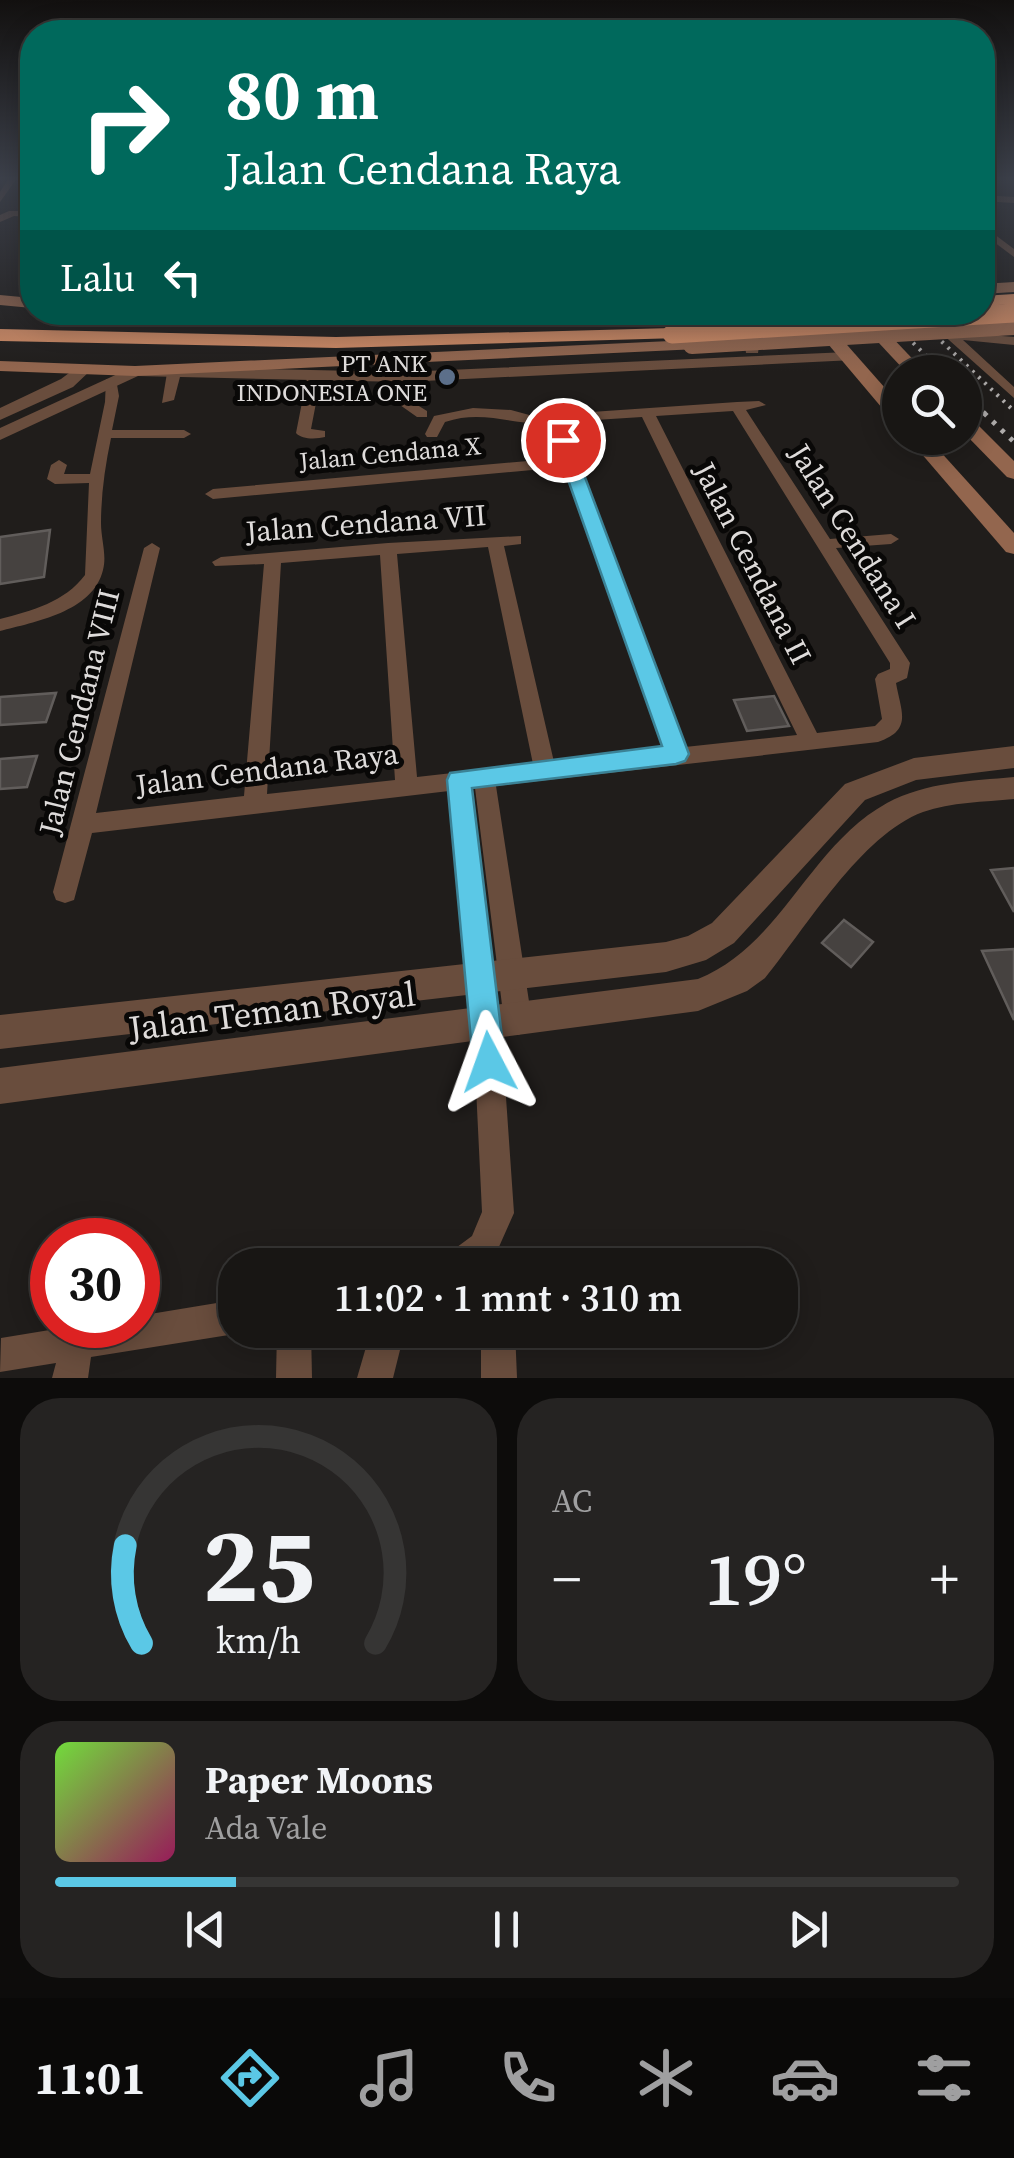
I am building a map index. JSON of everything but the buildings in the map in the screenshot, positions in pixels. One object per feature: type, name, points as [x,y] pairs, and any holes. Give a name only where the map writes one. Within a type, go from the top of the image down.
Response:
[{"type":"highway","points":[[32,325],[219,345],[721,325]]},
{"type":"highway","points":[[0,335],[96,333],[178,325]]},
{"type":"highway","points":[[413,325],[688,325]]},
{"type":"main road","points":[[820,325],[882,396]]},
{"type":"main road","points":[[871,325],[900,355]]},
{"type":"main road","points":[[0,366],[111,373],[1014,326]]},
{"type":"main road","points":[[982,440],[1014,473]]},
{"type":"main road","points":[[933,455],[1014,547]]},
{"type":"street","points":[[998,254],[1014,254]]},
{"type":"street","points":[[724,363],[749,354],[754,346],[740,325]]},
{"type":"street","points":[[940,325],[1014,394]]},
{"type":"street","points":[[951,335],[1014,341]]},
{"type":"street","points":[[0,414],[67,383],[111,373],[403,377],[848,357]]},
{"type":"street","points":[[0,624],[38,614],[73,597],[90,581],[96,568],[92,525],[104,434],[112,404],[111,373]]},
{"type":"street","points":[[0,435],[111,373]]},
{"type":"street","points":[[167,400],[174,373]]},
{"type":"street","points":[[314,377],[303,433],[320,434]]},
{"type":"street","points":[[403,377],[407,405],[422,414]]},
{"type":"street","points":[[432,434],[439,418],[445,416],[502,413],[532,420],[759,405]]},
{"type":"street","name":"Jalan Cendana I","points":[[736,406],[903,669],[886,678],[884,691]]},
{"type":"street","name":"Jalan Cendana II","points":[[647,412],[810,739]]},
{"type":"street","points":[[555,418],[676,754]]},
{"type":"street","points":[[104,434],[184,434]]},
{"type":"street","name":"Jalan Cendana X","points":[[214,494],[570,462]]},
{"type":"street","points":[[59,465],[55,479],[98,478]]},
{"type":"street","name":"Jalan Cendana VII","points":[[221,562],[514,540]]},
{"type":"street","points":[[826,544],[891,540]]},
{"type":"street","points":[[493,542],[499,552],[546,770]]},
{"type":"street","name":"Jalan Cendana VIII","points":[[65,892],[138,573],[152,548]]},
{"type":"street","points":[[388,548],[406,786]]},
{"type":"street","points":[[255,804],[273,558]]},
{"type":"street","name":"Jalan Cendana Raya","points":[[82,824],[878,734],[890,728],[892,719],[884,691]]},
{"type":"street","name":"Jalan Teman Royal","points":[[0,1032],[666,957],[696,948],[723,933],[855,792],[914,769],[1014,757]]},
{"type":"street","points":[[472,778],[503,1023],[498,1213],[483,1248]]},
{"type":"street","name":"Jalan Teman Royal","points":[[0,1086],[676,1001],[716,990],[753,967],[865,836],[896,812],[940,796],[1014,788]]},
{"type":"street","points":[[666,957],[676,1001]]},
{"type":"street","points":[[160,1329],[218,1320]]},
{"type":"street","points":[[1,1354],[42,1348]]},
{"type":"street","points":[[70,1378],[75,1348]]},
{"type":"street","points":[[294,1348],[294,1378]]},
{"type":"street","points":[[375,1378],[383,1348]]},
{"type":"street","points":[[498,1348],[499,1378]]},
{"type":"railway","points":[[903,325],[920,341]]},
{"type":"railway","points":[[925,325],[1014,411]]},
{"type":"railway","points":[[907,337],[926,355]]},
{"type":"railway","points":[[982,410],[987,415]]},
{"type":"railway","points":[[984,413],[1014,442]]},
{"type":"place","name":"PT ANK INDONESIA ONE","points":[[447,377]]},
{"type":"route","points":[[489,1062],[459,780],[676,754],[563,440]]}]
